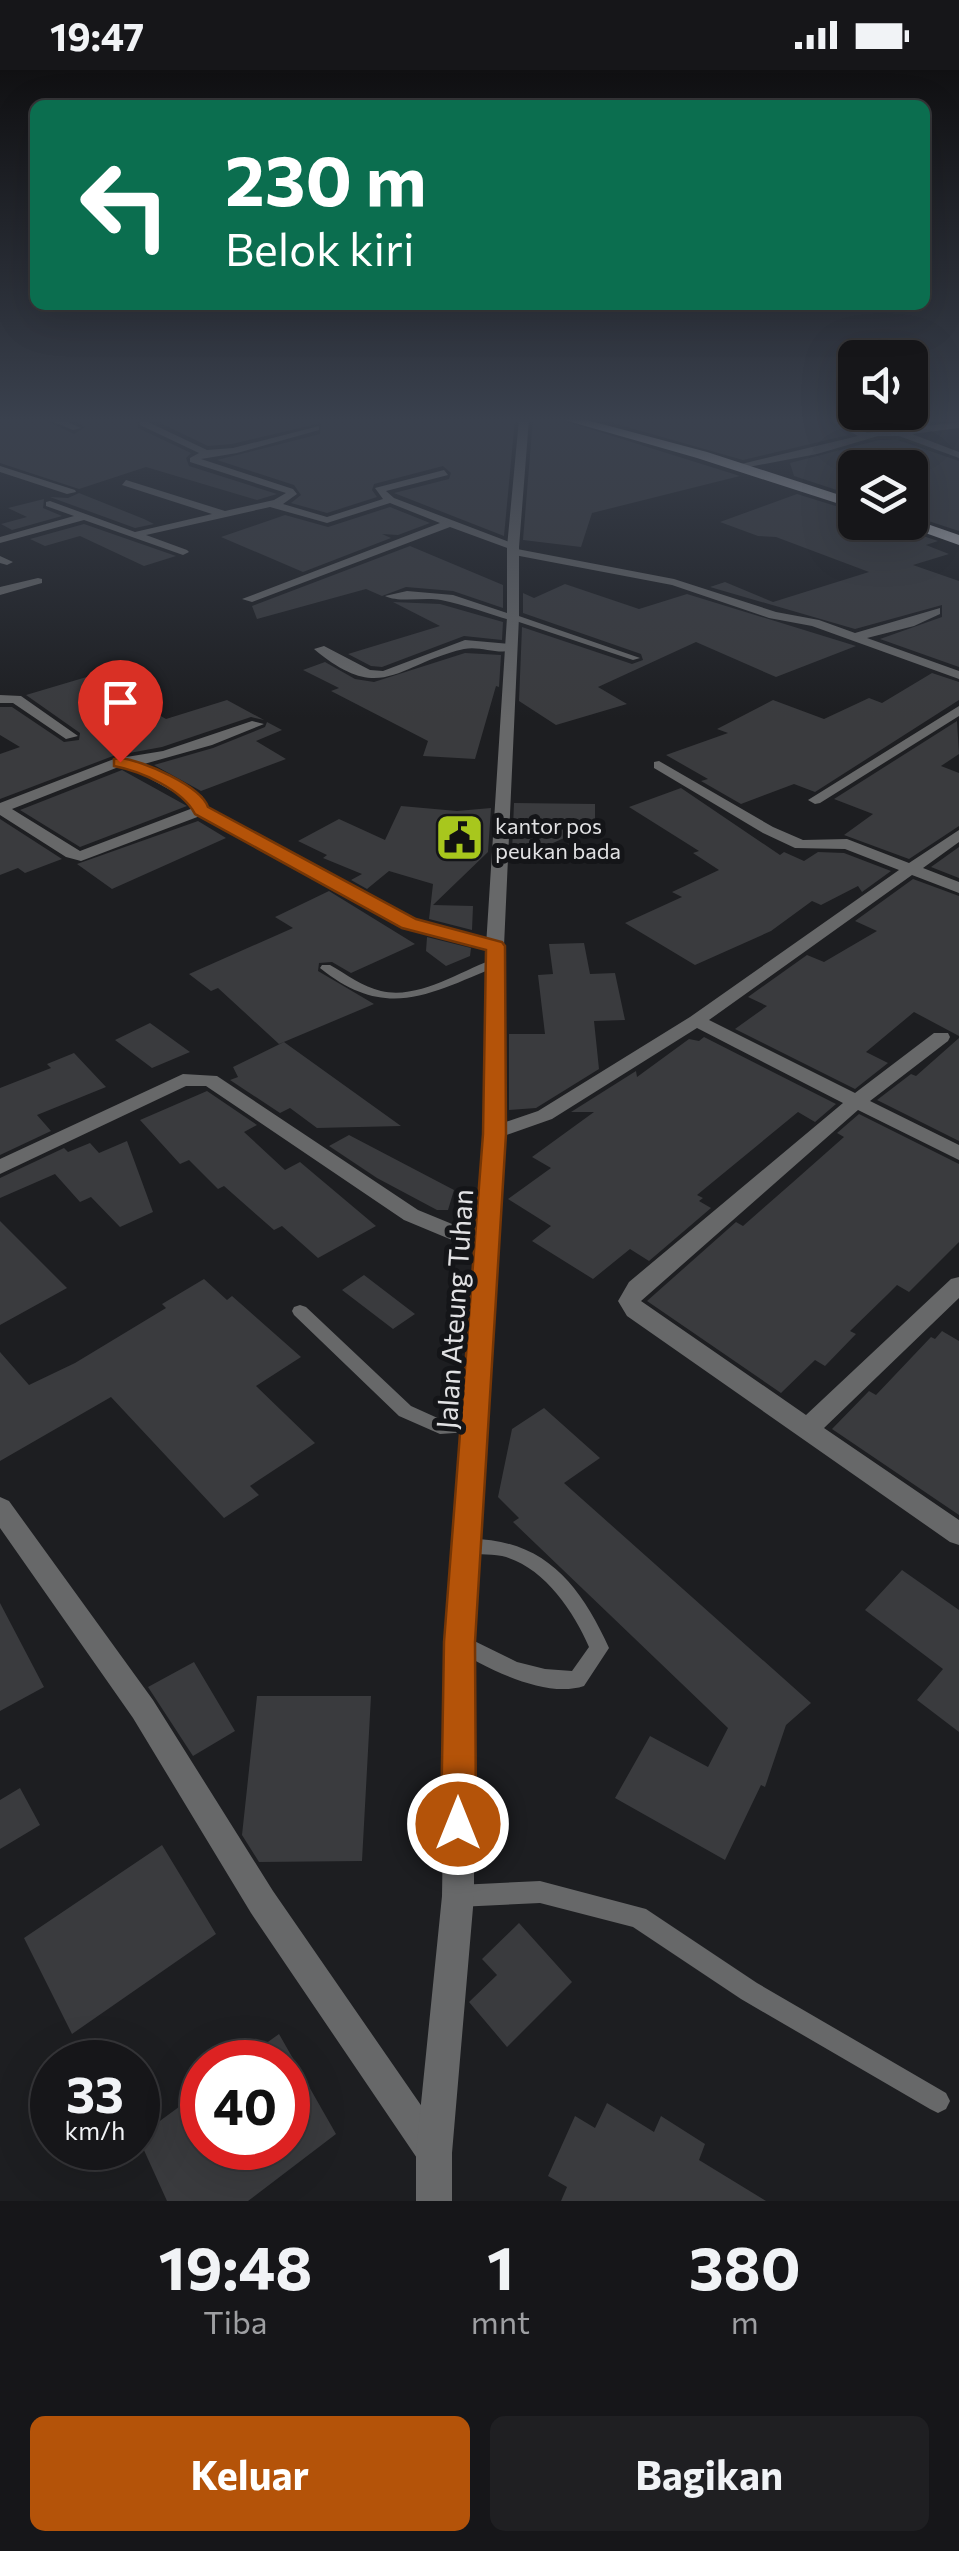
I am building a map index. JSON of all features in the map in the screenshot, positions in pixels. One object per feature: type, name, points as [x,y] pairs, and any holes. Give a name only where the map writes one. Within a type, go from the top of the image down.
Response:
[{"type":"highway","points":[[928,529],[959,540]]},
{"type":"street","points":[[0,540],[78,518]]},
{"type":"street","points":[[87,518],[183,552]]},
{"type":"street","points":[[134,535],[210,518]]},
{"type":"street","points":[[442,518],[513,550],[674,582],[853,637],[959,675]]},
{"type":"street","name":"Jalan Ateung Tuhan","points":[[434,2201],[434,2153],[458,1896],[460,1642],[494,1134],[496,954],[516,518]]},
{"type":"street","points":[[248,599],[452,522]]},
{"type":"street","points":[[0,591],[38,581]]},
{"type":"street","points":[[391,596],[439,596],[513,617]]},
{"type":"street","points":[[853,637],[910,623],[936,611]]},
{"type":"street","points":[[320,649],[367,674],[384,675],[465,644],[510,648]]},
{"type":"street","points":[[0,699],[16,699],[71,736]]},
{"type":"street","points":[[816,800],[959,710]]},
{"type":"street","points":[[133,764],[257,724]]},
{"type":"street","points":[[0,809],[120,762],[133,764],[197,799],[201,810],[409,924],[496,954]]},
{"type":"street","points":[[660,765],[768,830],[802,845],[847,844],[959,888]]},
{"type":"street","points":[[0,809],[81,856],[201,810]]},
{"type":"street","points":[[494,1134],[545,1115],[696,1021],[959,836]]},
{"type":"street","points":[[696,1021],[959,1153]]},
{"type":"street","points":[[941,1037],[857,1102],[636,1288],[629,1301],[635,1310],[959,1534]]},
{"type":"street","points":[[0,1167],[183,1080],[210,1080],[411,1216],[488,1247]]},
{"type":"street","points":[[807,1429],[959,1285]]},
{"type":"street","points":[[0,1508],[143,1710],[262,1902],[434,2153]]},
{"type":"lane","points":[[513,617],[636,658]]},
{"type":"lane","points":[[326,968],[363,989],[392,996],[416,992],[496,954]]},
{"type":"lane","points":[[300,1311],[405,1411],[440,1427],[477,1426]]},
{"type":"lane","points":[[460,1642],[496,1664],[551,1681],[577,1680],[599,1648],[587,1618],[551,1576],[500,1548],[468,1547]]},
{"type":"lane","points":[[458,1896],[540,1892],[638,1917],[749,1992],[938,2101]]},
{"type":"building","points":[[22,518],[53,518],[12,530],[1,524]]},
{"type":"building","points":[[109,518],[143,518],[154,524],[135,528]]},
{"type":"building","points":[[275,518],[297,518],[328,527],[355,518],[419,518],[430,523],[398,535],[382,534],[391,538],[303,572],[221,537]]},
{"type":"building","points":[[459,518],[506,518],[504,536]]},
{"type":"building","points":[[525,518],[590,518],[581,547],[523,540]]},
{"type":"building","points":[[730,518],[838,518],[838,540],[928,538],[938,541],[926,545],[949,554],[913,565],[959,581],[959,667],[880,639],[942,617],[942,605],[855,629],[710,587],[725,582],[773,602],[869,572],[776,537],[758,536],[720,522]]},
{"type":"building","points":[[928,518],[959,518],[959,531],[928,521]]},
{"type":"building","points":[[84,524],[176,556],[144,566],[80,536],[45,546],[30,539]]},
{"type":"building","points":[[410,546],[503,585],[503,608],[453,591],[406,587],[382,596],[366,589],[257,619],[252,606]]},
{"type":"building","points":[[565,584],[639,609],[687,594],[856,646],[776,677],[696,642],[598,687],[627,704],[556,725],[519,701],[522,627],[632,664],[643,660],[641,654],[523,613],[523,593],[534,598]]},
{"type":"building","points":[[393,602],[440,604],[503,622],[502,640],[464,636],[382,667],[348,654],[440,626]]},
{"type":"building","points":[[465,653],[501,655],[499,687],[496,686],[475,759],[423,756],[428,741],[331,691],[339,688],[303,670],[325,662],[355,679],[374,682]]},
{"type":"building","points":[[932,673],[959,682],[959,700],[815,792],[794,784],[741,804],[666,755],[728,733],[717,729],[773,700],[824,719],[869,698],[882,703]]},
{"type":"building","points":[[90,676],[166,719],[227,700],[264,720],[251,717],[162,747],[113,756],[0,799],[0,754],[20,747],[0,735],[0,707],[12,707],[64,742],[79,740],[80,733],[26,695]]},
{"type":"building","points":[[957,721],[959,754],[941,766],[959,773],[959,826],[909,859],[844,835],[873,814],[834,799]]},
{"type":"building","points":[[267,722],[282,730],[256,741],[286,759],[201,791],[154,765],[213,748],[265,727]]},
{"type":"building","points":[[122,770],[187,806],[80,847],[20,810]]},
{"type":"building","points":[[681,788],[780,855],[784,852],[804,861],[818,852],[844,853],[891,871],[862,892],[858,886],[821,905],[812,901],[771,931],[695,965],[625,923],[682,897],[672,892],[719,870],[693,853],[699,851],[629,807]]},
{"type":"building","points":[[514,803],[595,804],[595,824],[533,852],[512,852]]},
{"type":"building","points":[[401,806],[457,811],[491,808],[488,852],[433,905],[473,906],[472,930],[429,919],[433,884],[389,871],[367,889],[351,880],[362,874],[323,858],[327,855],[298,841],[339,819],[385,840]]},
{"type":"building","points":[[0,819],[62,859],[25,873],[18,868],[0,875]]},
{"type":"building","points":[[198,821],[226,838],[112,889],[77,864]]},
{"type":"building","points":[[959,847],[959,878],[931,867]]},
{"type":"building","points":[[913,879],[959,896],[959,1036],[914,1012],[866,1052],[888,1063],[855,1089],[735,1029],[767,1006],[748,997],[807,955],[824,962],[877,931],[855,921]]},
{"type":"building","points":[[329,891],[415,944],[351,973],[332,962],[319,963],[318,971],[374,1004],[279,1044],[218,988],[211,991],[189,974],[293,928],[275,917]]},
{"type":"building","points":[[427,937],[471,948],[470,956],[446,966],[426,951]]},
{"type":"building","points":[[584,943],[590,974],[615,973],[625,1020],[594,1021],[599,1069],[536,1108],[509,1110],[509,1034],[545,1034],[538,975],[553,974],[549,944]]},
{"type":"building","points":[[150,1023],[190,1052],[152,1068],[115,1040]]},
{"type":"building","points":[[704,1037],[836,1104],[815,1122],[798,1112],[697,1195],[703,1198],[699,1201],[711,1208],[649,1261],[630,1249],[593,1279],[532,1241],[551,1226],[508,1199],[551,1168],[532,1157],[594,1112],[571,1112],[636,1071],[637,1077],[689,1039],[699,1041]]},
{"type":"building","points":[[959,1038],[959,1141],[877,1100],[911,1074],[916,1076]]},
{"type":"building","points":[[284,1042],[401,1126],[317,1128],[290,1108],[280,1113],[230,1080],[238,1077],[233,1067]]},
{"type":"building","points":[[74,1053],[106,1087],[37,1115],[51,1131],[0,1155],[0,1088],[51,1068],[47,1064]]},
{"type":"building","points":[[207,1091],[257,1125],[244,1132],[285,1170],[300,1162],[376,1226],[318,1258],[282,1226],[274,1230],[224,1186],[218,1189],[189,1160],[180,1164],[140,1120]]},
{"type":"building","points":[[859,1114],[959,1164],[959,1242],[909,1292],[897,1285],[850,1331],[856,1334],[825,1366],[815,1360],[781,1393],[647,1301],[736,1222],[743,1226],[792,1183],[844,1137],[837,1133]]},
{"type":"building","points":[[349,1135],[454,1190],[448,1210],[437,1210],[377,1178],[329,1146]]},
{"type":"building","points":[[127,1141],[153,1212],[120,1227],[91,1197],[80,1202],[55,1174],[0,1198],[0,1178],[64,1148],[68,1152],[90,1143],[99,1153]]},
{"type":"building","points":[[0,1221],[67,1288],[0,1325]]},
{"type":"building","points":[[364,1275],[415,1314],[393,1329],[342,1290]]},
{"type":"building","points":[[204,1279],[227,1300],[232,1296],[301,1357],[256,1386],[315,1443],[250,1486],[259,1495],[224,1518],[111,1397],[0,1461],[0,1352],[29,1385],[75,1363],[166,1308],[162,1304]]},
{"type":"building","points":[[942,1331],[959,1341],[959,1515],[832,1429],[869,1391],[876,1395],[931,1337],[935,1339]]},
{"type":"building","points":[[544,1408],[600,1458],[564,1483],[811,1703],[786,1725],[765,1787],[761,1785],[725,1860],[615,1798],[650,1736],[708,1767],[728,1728],[513,1522],[519,1518],[498,1497],[512,1429]]},
{"type":"building","points":[[902,1570],[959,1610],[959,1732],[917,1700],[943,1669],[865,1610]]},
{"type":"building","points":[[0,1603],[44,1687],[0,1711]]},
{"type":"building","points":[[194,1662],[235,1731],[193,1756],[148,1687]]},
{"type":"building","points":[[257,1696],[371,1696],[362,1861],[259,1862],[242,1835]]},
{"type":"building","points":[[20,1788],[40,1825],[0,1849],[0,1800]]},
{"type":"building","points":[[162,1845],[216,1934],[72,2034],[24,1938]]},
{"type":"building","points":[[519,1923],[572,1982],[507,2047],[469,2002],[497,1975],[482,1959]]},
{"type":"building","points":[[310,2088],[336,2134],[310,2154]]},
{"type":"building","points":[[607,2103],[654,2132],[661,2116],[705,2144],[699,2160],[766,2201],[561,2201],[567,2187],[548,2176],[575,2116],[595,2128]]},
{"type":"building","points":[[180,2106],[180,2170],[289,2170],[248,2201],[167,2201],[153,2170],[160,2170],[160,2121]]},
{"type":"place","name":"kantor pos peukan bada","points":[[460,838]]},
{"type":"route","points":[[120,762],[133,764],[197,799],[201,810],[409,924],[496,946],[494,1134],[460,1642],[458,1824]]}]
